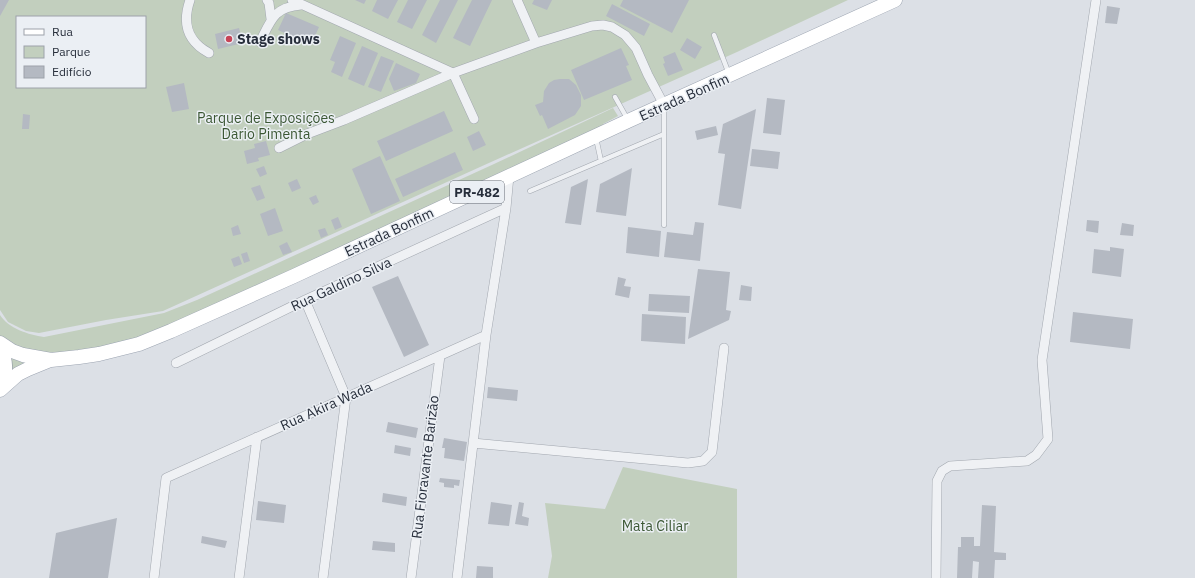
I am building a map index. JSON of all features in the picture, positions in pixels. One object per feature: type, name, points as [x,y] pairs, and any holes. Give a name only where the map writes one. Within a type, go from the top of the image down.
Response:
[{"type":"highway","points":[[0,348],[4,360],[4,373],[0,385]]},
{"type":"main road","name":"Estrada Bonfim","points":[[0,343],[12,351],[23,355],[51,360],[79,358],[106,353],[139,344],[294,276],[596,136],[730,76],[881,3]]},
{"type":"main road","name":"Estrada Bonfim","points":[[0,390],[18,374],[51,360]]},
{"type":"street","points":[[190,0],[187,8],[187,30],[199,48],[208,53]]},
{"type":"street","points":[[267,0],[272,19]]},
{"type":"street","points":[[292,0],[453,73],[474,119]]},
{"type":"street","points":[[517,0],[536,43]]},
{"type":"street","points":[[936,578],[937,481],[942,471],[950,466],[1027,461],[1036,455],[1048,439],[1042,360],[1096,0]]},
{"type":"street","points":[[260,42],[272,19],[281,9],[302,4]]},
{"type":"street","points":[[280,148],[307,134],[344,120],[453,73],[536,43],[592,26],[603,25],[612,27],[625,35],[636,48],[664,105]]},
{"type":"street","points":[[457,578],[486,335],[506,208],[509,176]]},
{"type":"street","name":"Rua Galdino Silva","points":[[176,363],[305,300],[506,208]]},
{"type":"street","points":[[305,300],[346,397],[323,578]]},
{"type":"street","name":"Rua Akira Wada","points":[[154,578],[166,478],[486,335]]},
{"type":"street","points":[[473,443],[688,463],[704,460],[712,452],[724,348]]},
{"type":"street","name":"Rua Fioravante Barizão","points":[[411,578],[440,356]]},
{"type":"street","points":[[238,578],[257,437]]},
{"type":"lane","points":[[714,35],[730,76]]},
{"type":"lane","points":[[615,97],[628,122]]},
{"type":"lane","points":[[664,105],[664,225]]},
{"type":"lane","points":[[530,191],[664,134]]},
{"type":"lane","points":[[596,136],[601,161]]},
{"type":"green space","name":"Parque de Exposições Dario Pimenta","points":[[0,0],[848,0],[737,52],[163,311],[39,333],[26,331],[8,322],[0,310]]},
{"type":"green space","points":[[613,108],[618,116],[603,124],[603,127],[402,220],[132,341],[71,354],[25,352],[0,337],[0,315],[8,324],[19,330],[32,335],[44,337],[164,313],[197,300]]},
{"type":"green space","points":[[10,356],[29,362],[12,372]]},
{"type":"green space","name":"Mata Ciliar","points":[[623,467],[737,489],[737,578],[548,578],[552,556],[545,503],[605,509]]},
{"type":"building","points":[[0,0],[9,0],[0,16]]},
{"type":"building","points":[[355,0],[366,0],[364,4]]},
{"type":"building","points":[[377,0],[398,0],[388,19],[372,11]]},
{"type":"building","points":[[408,0],[427,0],[412,29],[397,22]]},
{"type":"building","points":[[440,0],[458,0],[436,43],[422,35]]},
{"type":"building","points":[[472,0],[492,0],[470,46],[453,38]]},
{"type":"building","points":[[534,0],[552,0],[547,10],[532,4]]},
{"type":"building","points":[[623,0],[689,0],[672,33],[620,6]]},
{"type":"building","points":[[612,4],[650,24],[644,36],[606,16]]},
{"type":"building","points":[[1107,6],[1120,8],[1117,24],[1105,23]]},
{"type":"building","points":[[286,13],[319,27],[311,45],[278,30]]},
{"type":"building","name":"Stage shows","points":[[239,28],[243,43],[218,49],[215,34]]},
{"type":"building","points":[[340,36],[356,43],[342,77],[331,72],[335,62],[330,60]]},
{"type":"building","points":[[687,38],[702,47],[695,59],[680,50]]},
{"type":"building","points":[[362,46],[378,53],[364,86],[348,79]]},
{"type":"building","points":[[621,48],[629,65],[626,66],[632,80],[584,100],[571,70]]},
{"type":"building","points":[[675,52],[683,70],[668,76],[663,64],[665,63],[663,57]]},
{"type":"building","points":[[381,56],[394,61],[381,92],[368,87]]},
{"type":"building","points":[[396,63],[420,74],[416,83],[394,91],[389,79]]},
{"type":"building","points":[[560,79],[569,79],[576,85],[581,95],[581,106],[575,115],[548,129],[542,115],[540,116],[535,105],[543,102],[544,91],[549,83]]},
{"type":"building","points":[[184,83],[189,109],[172,112],[166,87]]},
{"type":"building","points":[[767,98],[785,100],[781,135],[763,133]]},
{"type":"building","points":[[756,109],[741,209],[718,205],[725,154],[718,153],[723,124]]},
{"type":"building","points":[[444,111],[453,131],[386,161],[377,141]]},
{"type":"building","points":[[23,114],[30,115],[29,129],[22,129]]},
{"type":"building","points":[[716,126],[718,135],[697,140],[695,131]]},
{"type":"building","points":[[479,131],[486,145],[473,151],[467,137]]},
{"type":"building","points":[[266,141],[270,155],[258,158],[259,161],[247,164],[244,151],[255,148],[254,144]]},
{"type":"building","points":[[752,149],[780,152],[778,169],[750,166]]},
{"type":"building","points":[[455,152],[463,170],[403,197],[395,179]]},
{"type":"building","points":[[380,156],[400,201],[371,214],[352,169]]},
{"type":"building","points":[[264,166],[267,174],[260,177],[256,169]]},
{"type":"building","points":[[632,168],[626,216],[596,212],[600,184]]},
{"type":"building","points":[[297,179],[301,188],[292,192],[288,183]]},
{"type":"building","points":[[588,179],[581,225],[565,223],[571,187]]},
{"type":"building","points":[[260,185],[265,198],[257,201],[251,188]]},
{"type":"building","points":[[316,195],[319,202],[313,205],[309,198]]},
{"type":"building","points":[[275,208],[283,231],[268,236],[260,214]]},
{"type":"building","points":[[338,217],[342,227],[335,230],[331,220]]},
{"type":"building","points":[[1087,220],[1099,221],[1098,233],[1086,231]]},
{"type":"building","points":[[695,222],[704,223],[700,261],[664,257],[667,232],[693,235]]},
{"type":"building","points":[[1122,223],[1134,225],[1133,236],[1120,235]]},
{"type":"building","points":[[238,225],[241,234],[233,236],[231,228]]},
{"type":"building","points":[[628,227],[661,231],[659,257],[626,253]]},
{"type":"building","points":[[325,228],[328,235],[321,238],[318,230]]},
{"type":"building","points":[[287,242],[292,252],[283,255],[279,246]]},
{"type":"building","points":[[1110,247],[1124,249],[1121,277],[1092,273],[1094,249],[1110,251]]},
{"type":"building","points":[[247,252],[250,261],[244,263],[241,254]]},
{"type":"building","points":[[239,256],[242,264],[234,267],[231,259]]},
{"type":"building","points":[[698,269],[730,272],[726,310],[731,311],[729,320],[688,339]]},
{"type":"building","points":[[398,276],[429,345],[404,357],[372,287]]},
{"type":"building","points":[[618,277],[626,279],[624,286],[631,287],[629,298],[615,295]]},
{"type":"building","points":[[741,285],[752,287],[751,301],[739,300]]},
{"type":"building","points":[[649,294],[690,296],[689,313],[648,311]]},
{"type":"building","points":[[1073,312],[1133,319],[1130,349],[1070,342]]},
{"type":"building","points":[[642,314],[686,317],[685,344],[641,341]]},
{"type":"building","points":[[488,387],[518,390],[517,401],[487,398]]},
{"type":"building","points":[[388,422],[418,428],[416,438],[386,432]]},
{"type":"building","points":[[444,438],[467,442],[464,461],[444,458],[445,448],[442,448]]},
{"type":"building","points":[[395,445],[411,448],[410,456],[394,453]]},
{"type":"building","points":[[440,478],[460,480],[459,486],[454,485],[454,488],[444,487],[444,483],[439,482]]},
{"type":"building","points":[[383,493],[407,497],[406,506],[382,502]]},
{"type":"building","points":[[258,501],[286,505],[284,523],[256,520]]},
{"type":"building","points":[[491,502],[512,505],[509,526],[488,524]]},
{"type":"building","points":[[519,502],[524,503],[522,516],[529,518],[528,526],[515,524]]},
{"type":"building","points":[[982,505],[996,506],[994,552],[1006,553],[1006,560],[995,560],[994,578],[978,578],[979,562],[973,561],[972,578],[957,578],[958,547],[961,547],[961,537],[974,537],[974,546],[980,546]]},
{"type":"building","points":[[117,518],[108,578],[49,578],[56,533]]},
{"type":"building","points":[[202,536],[227,541],[225,548],[201,543]]},
{"type":"building","points":[[373,541],[395,543],[395,552],[372,550]]},
{"type":"building","points":[[477,566],[493,567],[493,578],[476,578]]},
{"type":"place","name":"Stage shows","points":[[229,39]]}]
